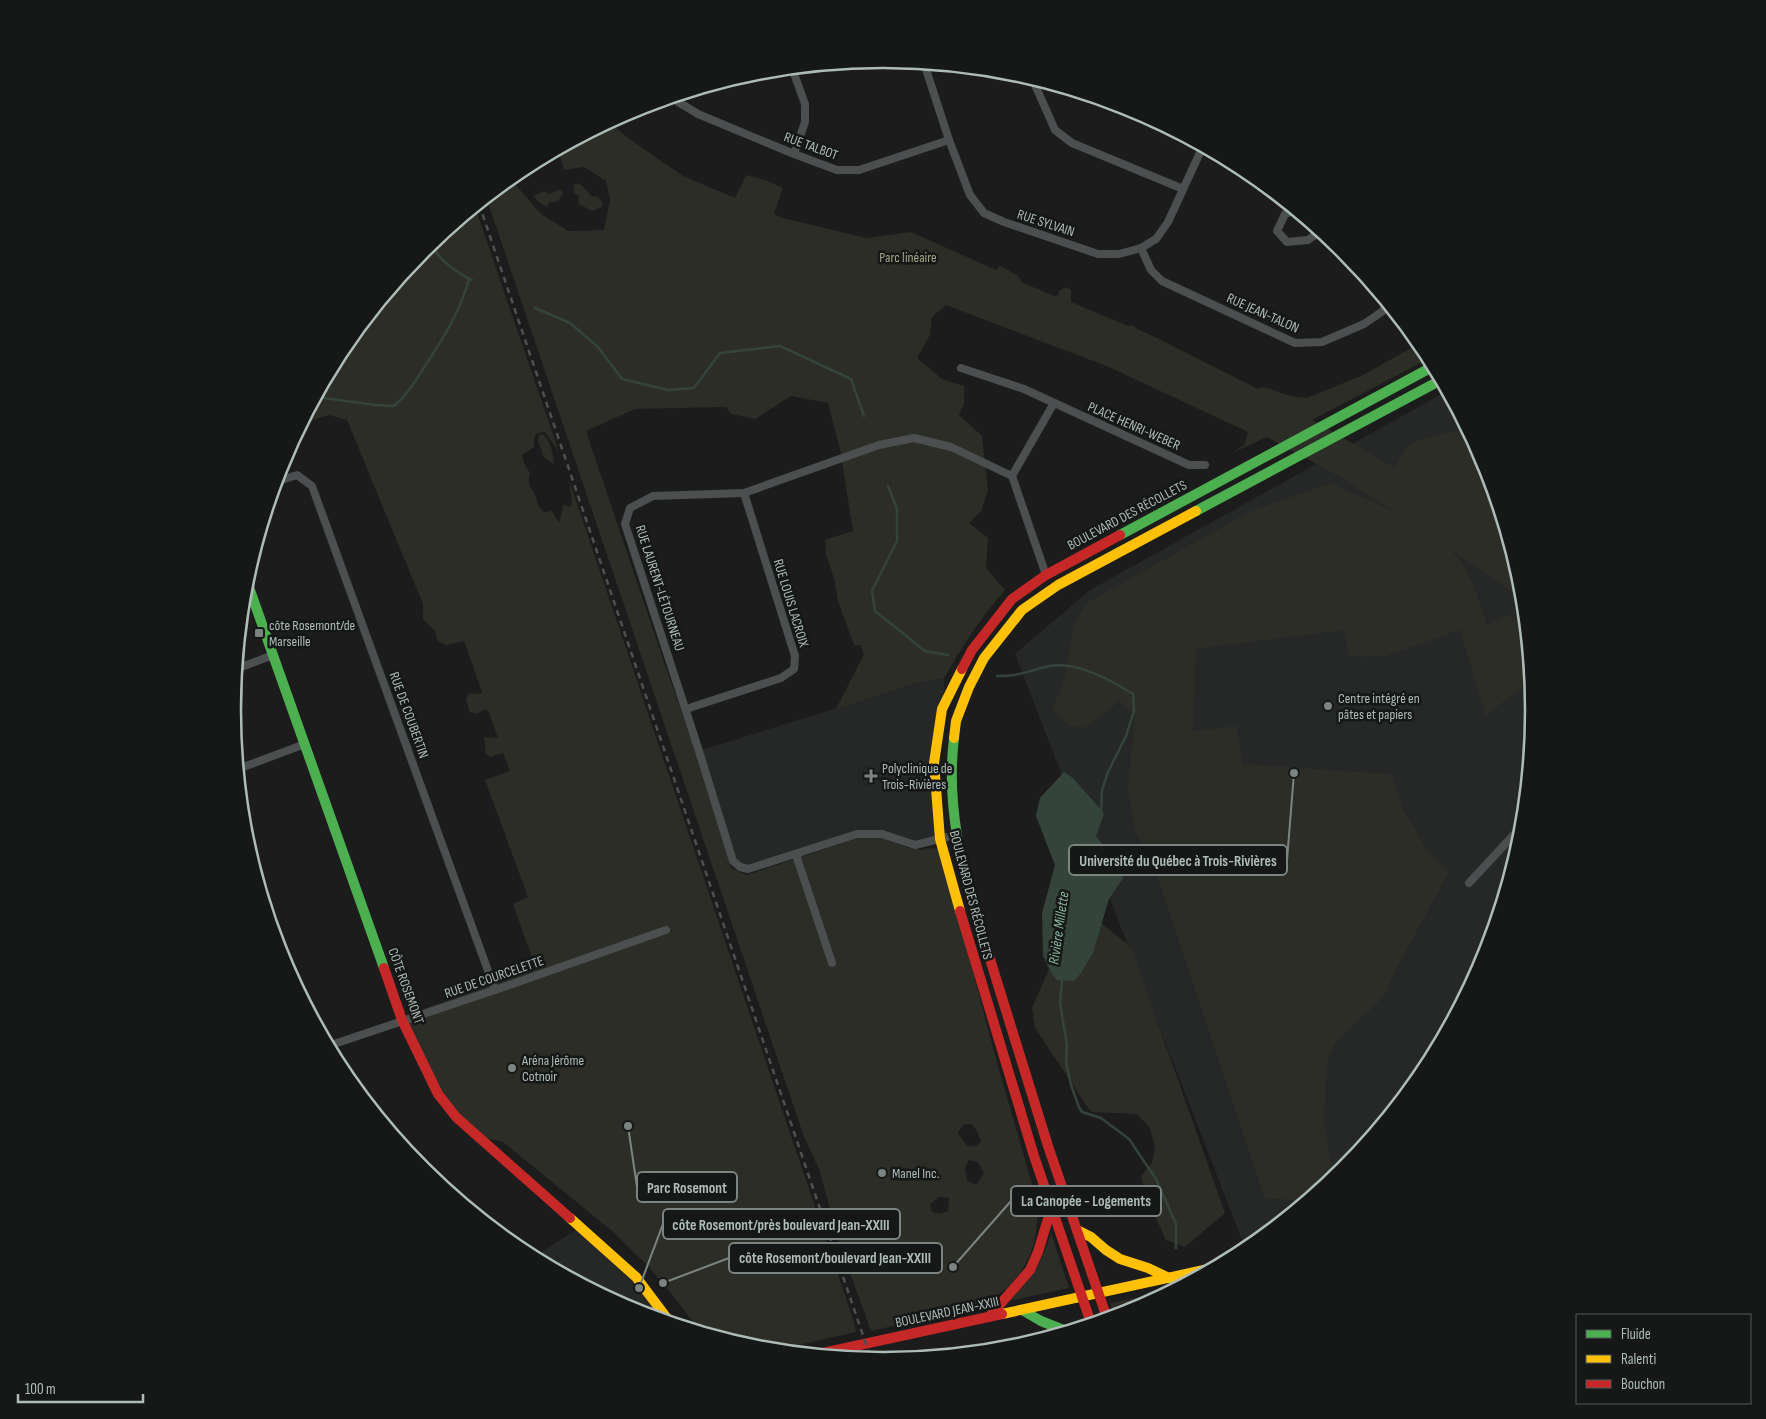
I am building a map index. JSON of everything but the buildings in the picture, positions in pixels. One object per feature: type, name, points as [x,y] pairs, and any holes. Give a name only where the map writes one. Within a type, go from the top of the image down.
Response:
[{"type":"main road","name":"BOULEVARD DES RÉCOLLETS","points":[[1089,1317],[1051,1209],[965,930],[940,839],[934,763],[942,708],[972,650],[1012,599],[1046,575],[1427,370]]},
{"type":"main road","name":"BOULEVARD DES RÉCOLLETS","points":[[1105,1312],[1048,1146],[979,925],[956,835],[951,762],[956,721],[969,687],[984,658],[1022,610],[1058,585],[1436,383]]},
{"type":"main road","name":"CÔTE ROSEMONT","points":[[251,594],[402,1020],[438,1094],[456,1116],[636,1277],[661,1311]]},
{"type":"main road","points":[[989,1317],[1030,1270],[1040,1248],[1051,1209]]},
{"type":"main road","points":[[1077,1230],[1120,1259],[1148,1268],[1169,1278]]},
{"type":"main road","name":"BOULEVARD JEAN-XXIII","points":[[838,1350],[1188,1274]]},
{"type":"main road","points":[[1022,1310],[1057,1327]]},
{"type":"street","name":"RUE SYLVAIN","points":[[926,69],[949,140],[970,195],[984,213],[1004,222],[1098,254],[1120,254],[1141,248],[1156,239],[1168,222],[1200,152]]},
{"type":"street","points":[[794,74],[805,104],[805,122],[794,154]]},
{"type":"street","points":[[1037,86],[1055,130],[1072,143],[1183,189]]},
{"type":"street","name":"RUE TALBOT","points":[[678,102],[698,114],[837,170],[860,170],[949,140]]},
{"type":"street","points":[[1289,212],[1285,214],[1277,231],[1287,242],[1308,240],[1315,236]]},
{"type":"street","name":"RUE JEAN-TALON","points":[[1141,248],[1151,270],[1162,281],[1295,343],[1322,342],[1364,324],[1384,309]]},
{"type":"street","name":"PLACE HENRI-WEBER","points":[[961,368],[1024,389],[1189,465],[1205,465]]},
{"type":"street","points":[[1046,575],[1012,476],[1054,403]]},
{"type":"street","name":"RUE LAURENT-LÉTOURNEAU","points":[[940,839],[915,845],[882,834],[857,834],[748,869],[740,867],[733,861],[626,524],[630,508],[653,496],[744,492],[879,444],[914,438],[951,446],[1012,476]]},
{"type":"street","name":"RUE DE COUBERTIN","points":[[284,480],[297,476],[312,486],[496,990]]},
{"type":"street","name":"RUE LOUIS LACROIX","points":[[686,709],[781,678],[794,669],[794,656],[744,492]]},
{"type":"street","points":[[242,667],[273,655]]},
{"type":"street","points":[[244,767],[305,744]]},
{"type":"street","points":[[940,839],[956,835]]},
{"type":"street","points":[[1469,883],[1513,836]]},
{"type":"street","points":[[796,855],[832,963]]},
{"type":"street","name":"RUE DE COURCELETTE","points":[[335,1043],[496,990],[666,930]]},
{"type":"shaded area","points":[[1442,394],[1459,426],[1491,503],[1513,584],[1524,668],[1524,751],[1520,793],[1513,835],[1503,876],[1491,916],[1476,955],[1439,1031],[1417,1066],[1366,1133],[1306,1192],[1274,1219],[1243,1241],[1015,654],[1090,590]]},
{"type":"shaded area","points":[[944,678],[943,707],[934,763],[940,839],[915,845],[857,834],[748,869],[733,861],[699,751],[914,684]]},
{"type":"shaded area","points":[[579,1228],[631,1278],[652,1308],[599,1285],[541,1252]]},
{"type":"green space","name":"Parc linéaire","points":[[615,127],[683,176],[735,198],[746,175],[765,180],[783,188],[774,214],[783,218],[866,238],[911,232],[996,270],[1000,266],[1017,275],[1023,283],[1057,297],[1059,291],[1066,287],[1071,290],[1071,302],[1128,326],[1133,325],[1137,329],[1258,389],[1264,387],[1290,396],[1307,398],[1363,375],[1413,347],[1417,353],[1422,362],[1312,420],[1395,468],[1406,446],[1422,439],[1460,429],[1491,503],[1503,543],[1515,594],[1448,547],[1468,573],[1487,625],[1508,614],[1520,624],[1524,687],[1496,707],[1486,717],[1460,630],[1386,656],[1348,656],[1345,630],[1196,649],[1193,731],[1237,726],[1242,764],[1391,774],[1402,807],[1427,850],[1449,872],[1393,975],[1385,995],[1335,1044],[1327,1062],[1324,1119],[1331,1168],[1297,1200],[1265,1199],[1154,867],[1134,828],[1128,786],[1135,717],[1119,700],[1109,711],[1084,728],[1068,726],[1052,709],[1067,667],[1076,622],[1090,601],[1249,512],[1331,483],[1395,512],[1344,479],[1267,437],[1232,453],[1245,444],[1248,432],[1109,367],[946,305],[932,317],[930,335],[917,358],[942,379],[964,386],[964,404],[959,415],[982,436],[988,490],[981,511],[969,523],[988,538],[986,568],[1005,590],[972,633],[944,678],[914,684],[836,709],[864,654],[860,645],[854,645],[838,601],[834,578],[826,554],[825,540],[853,531],[840,449],[828,403],[791,396],[755,419],[731,414],[726,407],[635,409],[586,431],[695,749],[731,868],[747,875],[858,838],[880,837],[909,848],[922,850],[929,848],[938,849],[941,853],[998,1066],[1035,1194],[1036,1231],[1026,1264],[1004,1291],[989,1301],[971,1309],[871,1331],[840,1245],[820,1172],[803,1134],[488,203],[515,184],[541,214],[568,231],[604,230],[610,200],[606,181],[584,167],[564,170],[560,155]],"holes":[[[971,1124],[977,1131],[981,1142],[976,1146],[967,1146],[958,1133],[963,1125]],[[969,1160],[978,1162],[984,1173],[976,1185],[967,1180],[965,1168]],[[939,1197],[949,1198],[948,1211],[940,1214],[932,1212],[930,1204]]]},
{"type":"green space","points":[[578,183],[592,197],[596,196],[600,199],[602,207],[592,211],[579,204],[578,195],[574,193],[574,185]]},
{"type":"green space","points":[[561,189],[563,194],[558,201],[549,203],[547,207],[533,196],[545,191],[549,194]]},
{"type":"green space","points":[[477,213],[559,452],[545,432],[537,433],[534,439],[534,447],[522,455],[530,473],[529,485],[535,494],[540,508],[544,512],[552,511],[559,523],[563,505],[571,507],[572,500],[569,480],[856,1332],[796,1346],[717,1330],[693,1322],[646,1264],[612,1231],[503,1142],[481,1137],[440,1093],[401,1017],[536,969],[513,904],[528,897],[485,780],[510,771],[503,753],[490,757],[486,754],[484,737],[498,738],[488,710],[483,710],[477,714],[470,712],[466,700],[469,693],[480,694],[482,692],[464,641],[446,645],[438,641],[435,631],[423,619],[423,604],[347,420],[329,415],[309,421],[327,388],[349,353],[400,286],[429,256]]},
{"type":"green space","points":[[543,434],[551,448],[554,464],[544,456],[538,442],[539,435]]},
{"type":"green space","points":[[1101,923],[1131,947],[1225,1213],[1185,1247],[1166,1240],[1146,1196],[1141,1176],[1152,1163],[1155,1148],[1150,1128],[1137,1114],[1091,1112],[1035,1028],[1032,1008],[1049,969],[1056,980],[1093,953]]},
{"type":"green space","points":[[1051,1232],[1069,1288],[1009,1301],[1024,1285],[1040,1262]]},
{"type":"green space","points":[[1142,1297],[1112,1309],[1110,1303]]},
{"type":"water","points":[[1064,772],[1073,778],[1104,814],[1096,836],[1105,848],[1122,852],[1129,857],[1123,878],[1109,899],[1093,953],[1074,981],[1056,980],[1043,955],[1042,913],[1055,865],[1036,816],[1040,798]]},
{"type":"waterway","name":"Rivière Millette","points":[[435,251],[448,265],[472,280]]},
{"type":"waterway","points":[[322,398],[394,406],[411,387],[445,334],[461,302],[469,279]]},
{"type":"waterway","name":"Rivière Millette","points":[[535,308],[570,323],[598,347],[622,379],[668,390],[694,388],[720,353],[780,346],[851,379],[864,416]]},
{"type":"waterway","name":"Rivière Millette","points":[[888,486],[897,509],[897,541],[872,591],[875,611],[925,651],[948,655]]},
{"type":"waterway","name":"Rivière Millette","points":[[997,676],[1018,674],[1050,666],[1071,666],[1093,673],[1133,694],[1134,711],[1126,736],[1108,772],[1102,790],[1101,812]]},
{"type":"waterway","name":"Rivière Millette","points":[[1062,980],[1060,1003],[1067,1045],[1066,1062],[1071,1085],[1079,1107],[1082,1112],[1101,1118],[1129,1139],[1156,1179],[1176,1224],[1176,1248]]},
{"type":"railway","points":[[481,209],[868,1351]]},
{"type":"traffic: fast","points":[[1120,535],[1427,370]]},
{"type":"traffic: fast","points":[[1196,511],[1435,383]]},
{"type":"traffic: fast","points":[[251,594],[384,968]]},
{"type":"traffic: fast","points":[[954,738],[952,787],[957,836],[967,883],[981,930]]},
{"type":"traffic: fast","points":[[1022,1310],[1057,1327]]},
{"type":"traffic: slow","points":[[954,738],[956,721],[969,687],[984,658],[1022,610],[1058,585],[1196,511]]},
{"type":"traffic: slow","points":[[960,911],[940,839],[934,763],[942,709],[962,669]]},
{"type":"traffic: slow","points":[[570,1218],[636,1277],[662,1312]]},
{"type":"traffic: slow","points":[[1077,1230],[1091,1237],[1120,1259],[1148,1268],[1169,1278]]},
{"type":"traffic: slow","points":[[1002,1314],[1189,1273]]},
{"type":"traffic: jam","points":[[962,669],[972,650],[1012,599],[1046,575],[1120,535]]},
{"type":"traffic: jam","points":[[960,911],[1034,1156],[1089,1317]]},
{"type":"traffic: jam","points":[[981,930],[1048,1146],[1105,1311]]},
{"type":"traffic: jam","points":[[384,968],[402,1020],[438,1094],[456,1117],[570,1218]]},
{"type":"traffic: jam","points":[[989,1317],[1030,1270],[1038,1252],[1051,1209]]},
{"type":"traffic: jam","points":[[838,1350],[1002,1314]]},
{"type":"place","name":"côte Rosemont/de Marseille","points":[[259,633]]},
{"type":"place","name":"Centre intégré en pâtes et papiers","points":[[1328,706]]},
{"type":"place","name":"Université du Québec à Trois-Rivières","points":[[1294,773]]},
{"type":"place","name":"Polyclinique de Trois-Rivières","points":[[871,776]]},
{"type":"place","name":"Aréna Jérôme Cotnoir","points":[[512,1068]]},
{"type":"place","name":"Parc Rosemont","points":[[628,1126]]},
{"type":"place","name":"Manel Inc.","points":[[882,1173]]},
{"type":"place","name":"La Canopée - Logements","points":[[953,1267]]},
{"type":"place","name":"côte Rosemont/boulevard Jean-XXIII","points":[[663,1283]]},
{"type":"place","name":"côte Rosemont/près boulevard Jean-XXIII","points":[[639,1288]]}]
